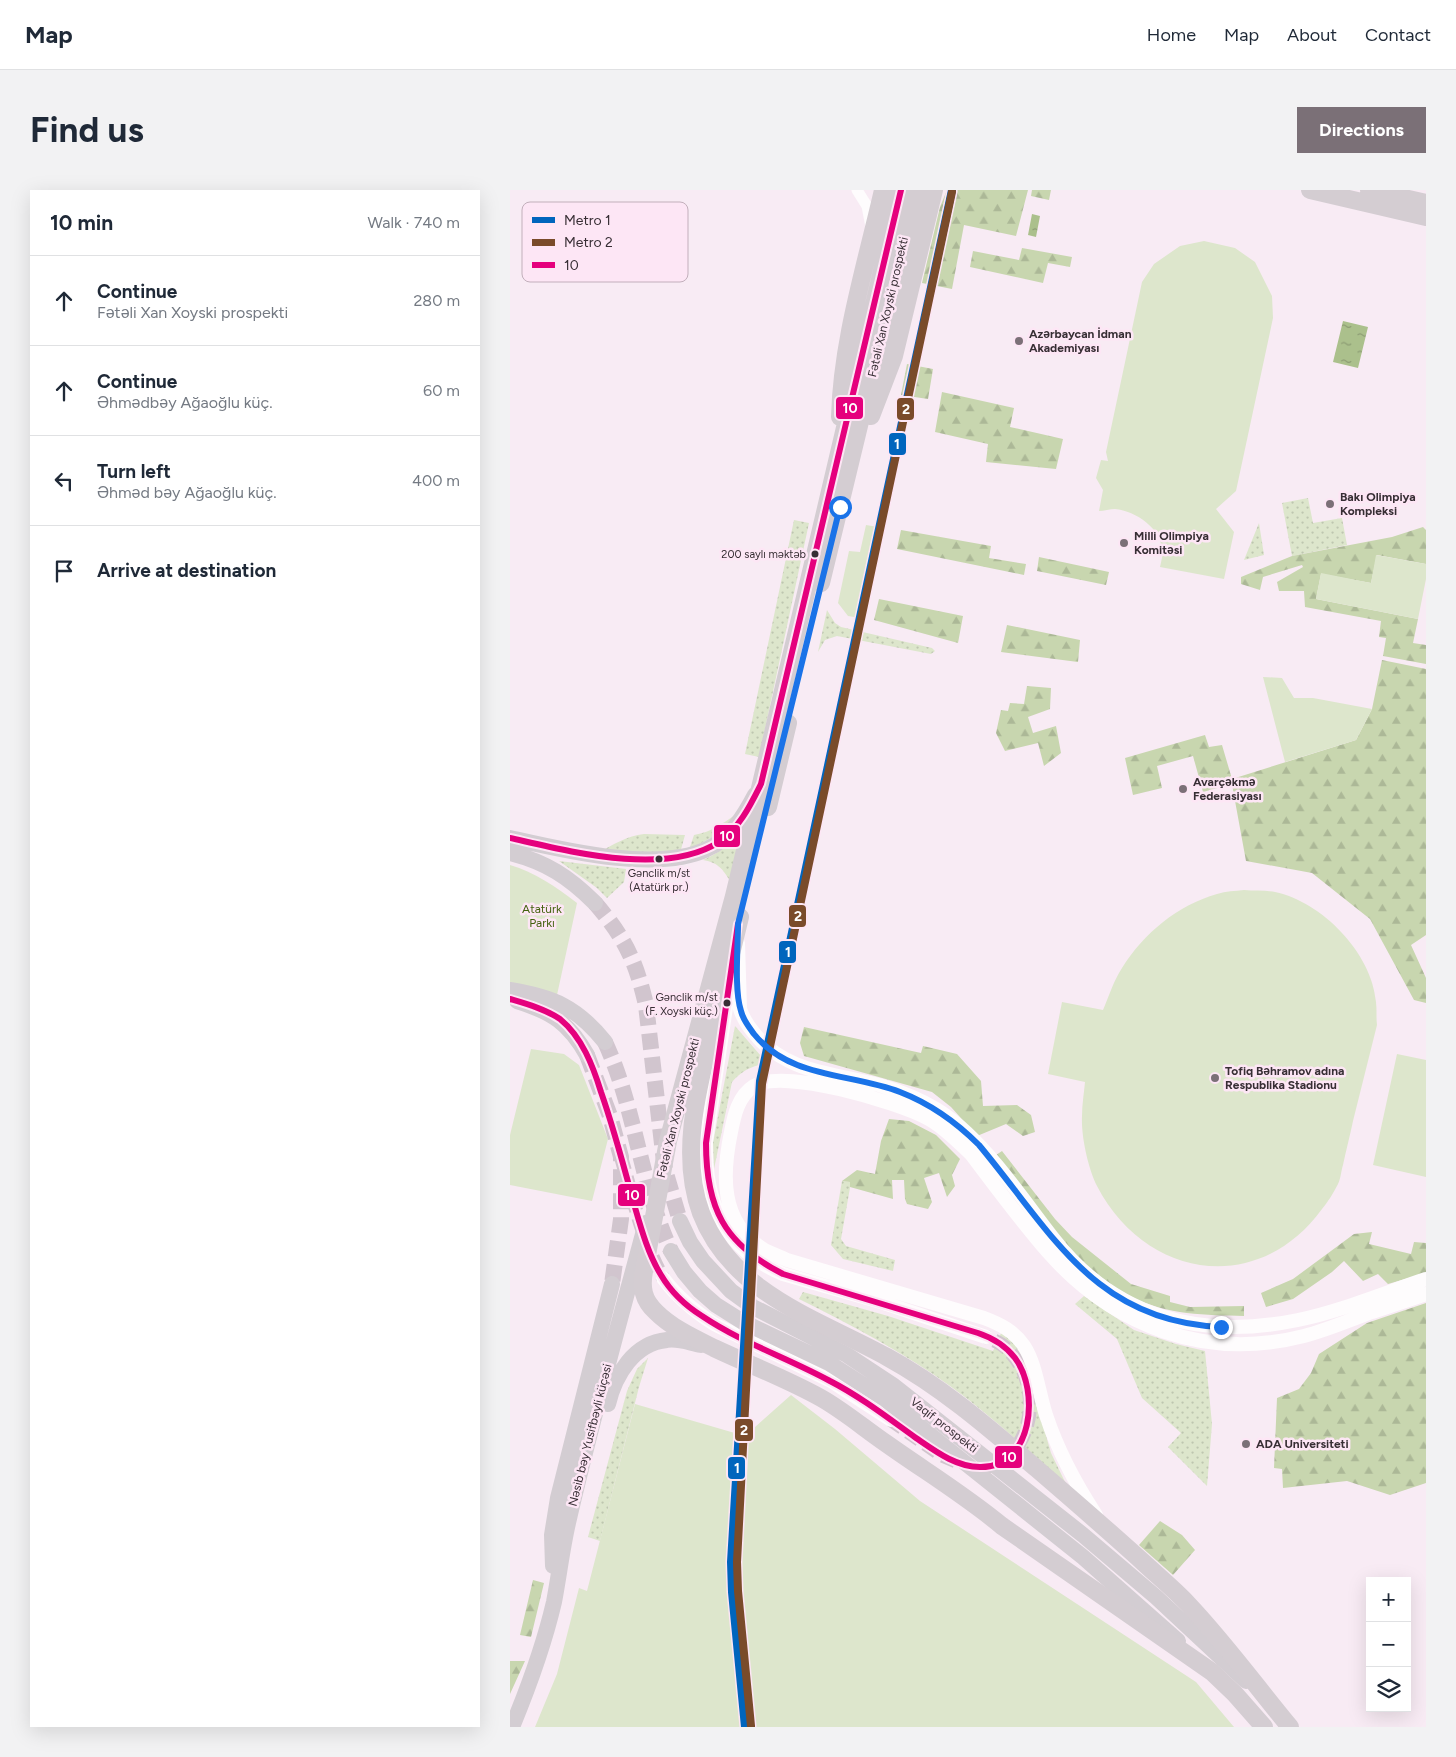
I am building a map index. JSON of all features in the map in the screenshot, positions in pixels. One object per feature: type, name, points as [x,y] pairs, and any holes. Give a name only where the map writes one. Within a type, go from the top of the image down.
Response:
[{"type":"main road","points":[[845,459],[843,368],[857,297],[883,190]]},
{"type":"main road","name":"Fətəli Xan Xoyski prospekti","points":[[702,1214],[692,1176],[691,1141],[695,1110],[707,1050],[738,924],[845,459],[901,190]]},
{"type":"main road","name":"Fətəli Xan Xoyski prospekti","points":[[718,1349],[688,1335],[667,1322],[656,1312],[647,1302],[643,1292],[644,1271],[668,1141],[734,896],[761,784],[916,190]]},
{"type":"main road","points":[[845,459],[873,411],[894,356],[934,190]]},
{"type":"main road","points":[[926,220],[939,190]]},
{"type":"main road","points":[[1310,190],[1426,217]]},
{"type":"main road","points":[[1369,190],[1426,202]]},
{"type":"main road","points":[[510,838],[576,852],[612,857],[660,859],[683,856],[708,849],[730,832],[746,813],[761,784]]},
{"type":"main road","points":[[510,854],[536,860],[556,870],[583,890],[595,903]]},
{"type":"main road","points":[[510,990],[566,1006],[593,1027],[604,1042]]},
{"type":"main road","points":[[510,999],[540,1009],[559,1019],[578,1039],[587,1055]]},
{"type":"main road","name":"Nəsib bəy Yusifbəyli küçəsi","points":[[512,1727],[535,1670],[554,1601],[567,1526],[668,1141]]},
{"type":"main road","name":"Vaqif prospekti","points":[[702,1214],[715,1242],[738,1270],[753,1284],[780,1301],[889,1358],[937,1387],[998,1436],[1103,1526],[1187,1602],[1290,1727]]},
{"type":"main road","name":"Vaqif prospekti","points":[[680,1221],[694,1248],[731,1291],[753,1307],[840,1351],[894,1386],[1083,1535],[1156,1597],[1271,1705]]},
{"type":"main road","name":"Vaqif prospekti","points":[[671,1251],[684,1272],[700,1291],[716,1305],[742,1322],[829,1363],[885,1399],[1083,1557],[1212,1672],[1235,1694],[1264,1727]]},
{"type":"main road","points":[[554,1601],[552,1535],[558,1498],[612,1284]]},
{"type":"main road","points":[[554,1601],[573,1544],[610,1396],[618,1375],[630,1359],[642,1348],[659,1341],[677,1340],[718,1349]]},
{"type":"main road","name":"Vaqif prospekti","points":[[718,1349],[821,1398],[1212,1672]]},
{"type":"street","points":[[857,190],[867,206],[871,222],[871,240]]},
{"type":"street","points":[[738,924],[740,1009],[744,1019],[760,1041],[784,1060],[805,1069],[898,1091],[936,1109],[964,1130],[982,1149],[1072,1261],[1096,1281],[1138,1309],[1171,1320],[1204,1325],[1235,1328],[1268,1326],[1316,1316],[1426,1279]]},
{"type":"street","points":[[738,924],[706,1142],[708,1183],[716,1208],[727,1230],[748,1254],[776,1271],[880,1302],[986,1337]]},
{"type":"street","points":[[1103,1526],[1064,1462],[1046,1413],[1026,1348],[1014,1334],[998,1323],[984,1318],[787,1260],[763,1249],[753,1242],[737,1222],[728,1204],[725,1190],[725,1165],[736,1112],[746,1093],[752,1088],[764,1082],[779,1080],[798,1082],[877,1099],[910,1110],[929,1119],[971,1154],[1048,1252],[1087,1290],[1120,1313],[1141,1324],[1169,1334],[1212,1344],[1251,1345],[1304,1336],[1426,1294]]},
{"type":"street","points":[[663,1278],[674,1294],[714,1324],[832,1381],[891,1420]]},
{"type":"street","points":[[1234,1345],[1235,1328]]},
{"type":"green space","points":[[947,190],[1028,190],[1016,236],[964,225],[952,289],[922,283],[940,207]]},
{"type":"green space","points":[[1032,190],[1051,190],[1049,200],[1031,196]]},
{"type":"green space","points":[[1204,241],[1235,248],[1255,262],[1272,296],[1273,318],[1236,491],[1216,509],[1234,532],[1224,579],[1160,567],[1162,555],[1158,535],[1146,522],[1131,513],[1115,509],[1099,511],[1103,490],[1096,478],[1101,460],[1108,461],[1106,452],[1142,282],[1154,264],[1180,246]]},
{"type":"green space","points":[[1022,248],[1072,257],[1070,267],[1048,263],[1043,283],[970,267],[973,251],[1019,260]]},
{"type":"green space","points":[[907,364],[933,369],[928,399],[901,395]]},
{"type":"green space","points":[[942,392],[1014,408],[1010,427],[1063,439],[1056,469],[986,462],[988,444],[935,432]]},
{"type":"green space","points":[[1308,498],[1313,523],[1342,518],[1347,545],[1292,556],[1282,503]]},
{"type":"green space","points":[[794,520],[809,523],[759,757],[745,754]]},
{"type":"green space","points":[[1259,523],[1264,555],[1244,560]]},
{"type":"green space","points":[[866,525],[878,527],[860,618],[848,616],[838,603],[849,551],[860,552]]},
{"type":"green space","points":[[1423,527],[1426,530],[1426,564],[1377,555],[1371,583],[1321,574],[1316,599],[1418,619],[1413,643],[1426,645],[1426,664],[1383,656],[1386,638],[1379,637],[1381,621],[1305,607],[1304,591],[1279,591],[1277,582],[1303,567],[1302,565],[1263,577],[1260,590],[1241,584],[1241,577],[1292,556],[1392,537]]},
{"type":"green space","points":[[901,530],[991,546],[989,558],[1026,564],[1024,575],[897,549]]},
{"type":"green space","points":[[1376,555],[1426,564],[1426,579],[1418,619],[1316,599],[1321,573],[1371,583]]},
{"type":"green space","points":[[1039,557],[1109,572],[1106,585],[1037,571]]},
{"type":"green space","points":[[879,599],[963,616],[958,643],[874,620]]},
{"type":"green space","points":[[827,610],[835,623],[841,627],[932,648],[935,651],[931,654],[837,636],[825,640],[818,652]]},
{"type":"green space","points":[[1007,625],[1080,640],[1078,662],[1001,652]]},
{"type":"green space","points":[[1382,660],[1426,669],[1426,935],[1411,945],[1426,978],[1426,1003],[1414,1000],[1370,919],[1312,873],[1246,861],[1231,779],[1226,779],[1225,786],[1203,792],[1193,756],[1157,766],[1162,788],[1133,795],[1125,758],[1205,735],[1209,747],[1222,745],[1232,779],[1356,740],[1372,709]]},
{"type":"green space","points":[[1263,677],[1282,678],[1294,698],[1313,698],[1372,709],[1356,740],[1285,762]]},
{"type":"green space","points":[[1027,686],[1051,688],[1050,709],[1028,717],[1033,733],[1056,726],[1061,753],[1044,766],[1038,743],[1005,751],[996,733],[1001,710],[1008,711],[1010,703],[1024,704]]},
{"type":"green space","points":[[739,812],[723,831],[689,850],[694,835],[712,829]]},
{"type":"green space","points":[[744,825],[730,881],[719,867],[712,862],[703,860],[726,846]]},
{"type":"green space","points":[[644,834],[685,835],[680,853],[598,853],[626,839]]},
{"type":"green space","points":[[559,861],[626,869],[624,882],[607,898],[597,888]]},
{"type":"green space","name":"Atatürk Parkı","points":[[510,865],[537,876],[577,903],[557,995],[510,982]]},
{"type":"green space","name":"Tofiq Bəhramov adına Respublika Stadionu","points":[[1244,890],[1271,891],[1293,898],[1327,918],[1342,932],[1355,948],[1372,984],[1376,1002],[1377,1025],[1340,1179],[1322,1209],[1296,1237],[1267,1256],[1235,1265],[1204,1265],[1172,1257],[1143,1241],[1118,1217],[1097,1186],[1088,1161],[1082,1124],[1085,1082],[1048,1074],[1062,1002],[1103,1010],[1122,968],[1151,932],[1189,905],[1224,892]]},
{"type":"green space","points":[[735,1026],[767,1063],[748,1069],[732,1082],[714,1169],[713,1143]]},
{"type":"green space","points":[[804,1027],[921,1053],[923,1046],[957,1054],[981,1081],[983,1106],[1017,1105],[1031,1115],[1035,1132],[1023,1136],[1006,1124],[977,1136],[951,1107],[932,1092],[804,1056],[800,1043]]},
{"type":"green space","points":[[531,1049],[564,1054],[579,1065],[608,1139],[592,1201],[510,1185],[510,1135]]},
{"type":"green space","points":[[1397,1054],[1426,1060],[1426,1177],[1373,1165]]},
{"type":"green space","points":[[889,1119],[909,1121],[936,1135],[960,1159],[952,1175],[955,1186],[947,1197],[939,1173],[924,1178],[932,1202],[928,1209],[907,1204],[904,1180],[892,1180],[893,1199],[850,1187],[850,1182],[842,1181],[857,1170],[875,1174],[881,1141]]},
{"type":"green space","points":[[1002,1151],[1055,1219],[1072,1237],[1131,1284],[1170,1296],[1170,1302],[1190,1307],[1244,1306],[1244,1316],[1173,1311],[1145,1303],[1112,1285],[1092,1270],[1056,1235],[993,1157]]},
{"type":"green space","points":[[842,1181],[851,1182],[841,1239],[846,1246],[895,1260],[893,1271],[843,1259],[831,1245]]},
{"type":"green space","points":[[1372,1232],[1369,1244],[1411,1254],[1414,1242],[1426,1243],[1426,1273],[1388,1284],[1378,1274],[1363,1281],[1344,1261],[1332,1272],[1293,1299],[1266,1307],[1261,1293],[1293,1279],[1354,1234]]},
{"type":"green space","points":[[803,1292],[888,1316],[993,1351],[1002,1331],[1014,1342],[1023,1355],[1051,1453],[1066,1484],[995,1421],[950,1386],[895,1350],[799,1299]]},
{"type":"green space","points":[[1084,1296],[1134,1330],[1176,1344],[1205,1351],[1212,1424],[1207,1486],[1168,1447],[1181,1433],[1142,1398],[1117,1339],[1075,1304]]},
{"type":"green space","points":[[1426,1303],[1426,1483],[1390,1495],[1347,1481],[1283,1488],[1282,1469],[1274,1468],[1277,1398],[1299,1389],[1311,1373],[1319,1354],[1367,1323]]},
{"type":"green space","points":[[648,1358],[600,1541],[588,1537],[627,1391],[637,1369]]},
{"type":"green space","points":[[791,1395],[835,1429],[920,1501],[1196,1682],[1234,1727],[535,1727],[557,1674],[579,1588],[587,1591],[635,1404],[745,1436]]},
{"type":"green space","points":[[1160,1521],[1182,1535],[1195,1550],[1173,1575],[1139,1545]]},
{"type":"green space","points":[[533,1580],[544,1583],[531,1637],[520,1635]]},
{"type":"green space","points":[[510,1661],[525,1661],[510,1694]]},
{"type":"water","points":[[1032,214],[1040,216],[1036,237],[1028,235]]},
{"type":"water","points":[[1343,321],[1368,327],[1358,368],[1333,362]]},
{"type":"tunnel","points":[[595,903],[622,939],[642,989],[646,1005],[665,1170],[680,1221]]},
{"type":"tunnel","points":[[605,1042],[624,1094],[652,1200],[671,1251]]},
{"type":"tunnel","points":[[587,1055],[610,1116],[621,1157],[621,1219],[612,1284]]},
{"type":"tunnel","points":[[621,1157],[649,1249],[663,1278]]},
{"type":"tunnel","points":[[985,1467],[1001,1462],[1016,1449],[1025,1432],[1030,1407],[1027,1381],[1022,1369],[1006,1348],[986,1337]]},
{"type":"tunnel","points":[[891,1420],[941,1455],[962,1464]]},
{"type":"metro line","name":"1","points":[[745,1727],[732,1592],[731,1562],[760,1081],[952,190]]},
{"type":"metro line","name":"2","points":[[751,1726],[737,1562],[762,1084],[952,192]]},
{"type":"transit line","name":"10","points":[[510,838],[560,849],[616,858],[644,860],[672,858],[697,852],[719,842],[733,830],[749,808],[761,784],[901,190]]},
{"type":"transit line","name":"10","points":[[510,999],[554,1015],[568,1026],[581,1043],[606,1106],[639,1222],[649,1250],[656,1267],[679,1298],[717,1326],[853,1394],[938,1453],[954,1461],[971,1466],[980,1467],[998,1464],[1011,1455],[1021,1442],[1027,1425],[1029,1407],[1028,1389],[1023,1372],[1007,1349],[994,1340],[978,1333],[783,1274],[746,1250],[722,1222],[710,1187],[706,1143],[738,924]]},
{"type":"place","name":"Azərbaycan İdman Akademiyası","points":[[1019,341]]},
{"type":"place","name":"Bakı Olimpiya Kompleksi","points":[[1330,504]]},
{"type":"place","name":"Milli Olimpiya Komitəsi","points":[[1124,543]]},
{"type":"place","name":"200 saylı məktəb","points":[[815,554]]},
{"type":"place","name":"Avarçəkmə Federasiyası","points":[[1183,789]]},
{"type":"place","name":"Gənclik m/st (Atatürk pr.)","points":[[659,859]]},
{"type":"place","name":"Gənclik m/st (F. Xoyski küç.)","points":[[727,1003]]},
{"type":"place","name":"Tofiq Bəhramov adına Respublika Stadionu","points":[[1215,1078]]},
{"type":"place","name":"ADA Universiteti","points":[[1246,1444]]},
{"type":"route","points":[[840,507],[738,924],[738,982],[740,1009],[744,1019],[760,1041],[784,1060],[805,1069],[898,1091],[936,1109],[964,1130],[979,1145],[1072,1261],[1125,1302],[1138,1309],[1171,1320],[1221,1327]]}]
